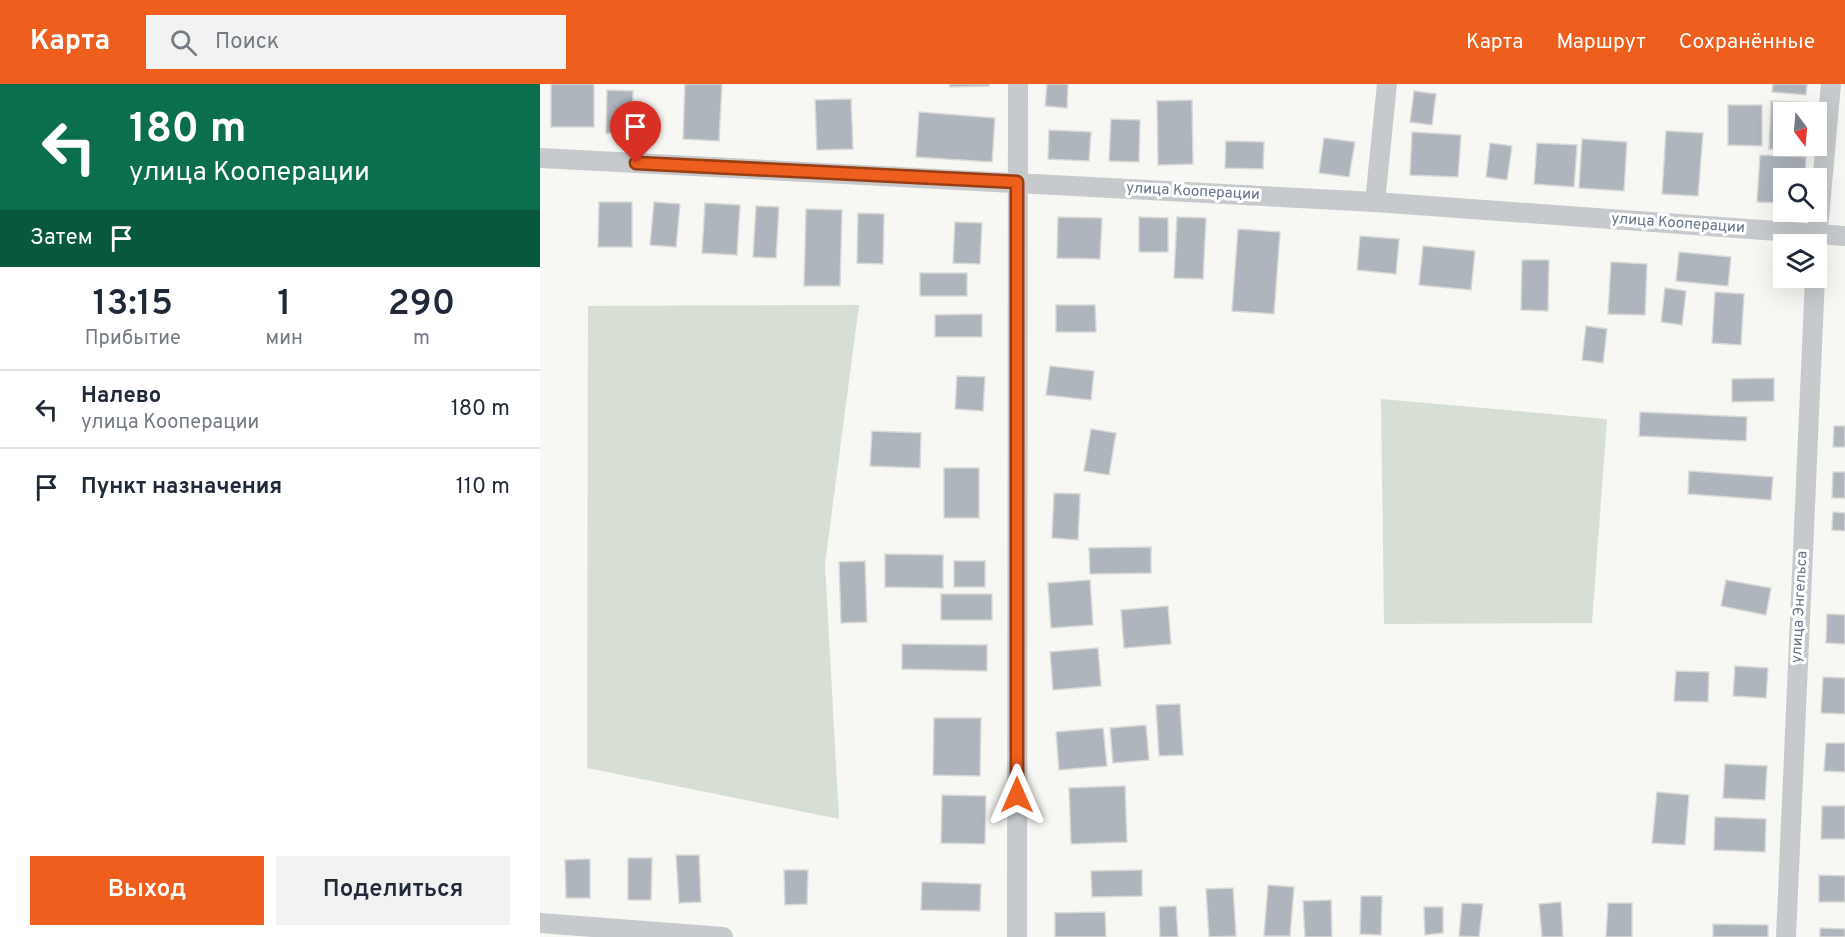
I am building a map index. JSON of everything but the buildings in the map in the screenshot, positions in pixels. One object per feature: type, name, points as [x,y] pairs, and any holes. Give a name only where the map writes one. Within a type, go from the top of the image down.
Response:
[{"type":"street","points":[[1017,937],[1018,84]]},
{"type":"street","points":[[1375,202],[1387,84]]},
{"type":"street","points":[[1818,234],[1831,84]]},
{"type":"street","name":"улица Кооперации","points":[[540,158],[1375,202],[1773,239]]},
{"type":"street","name":"улица Кооперации","points":[[1827,240],[1845,236]]},
{"type":"street","name":"улица Энгельса","points":[[1786,937],[1815,288]]},
{"type":"street","points":[[540,923],[723,937]]},
{"type":"shaded area","points":[[859,305],[825,564],[839,819],[587,768],[588,306]]},
{"type":"shaded area","points":[[1381,399],[1607,419],[1592,623],[1384,624]]},
{"type":"route","points":[[636,163],[1017,182],[1017,795]]}]
